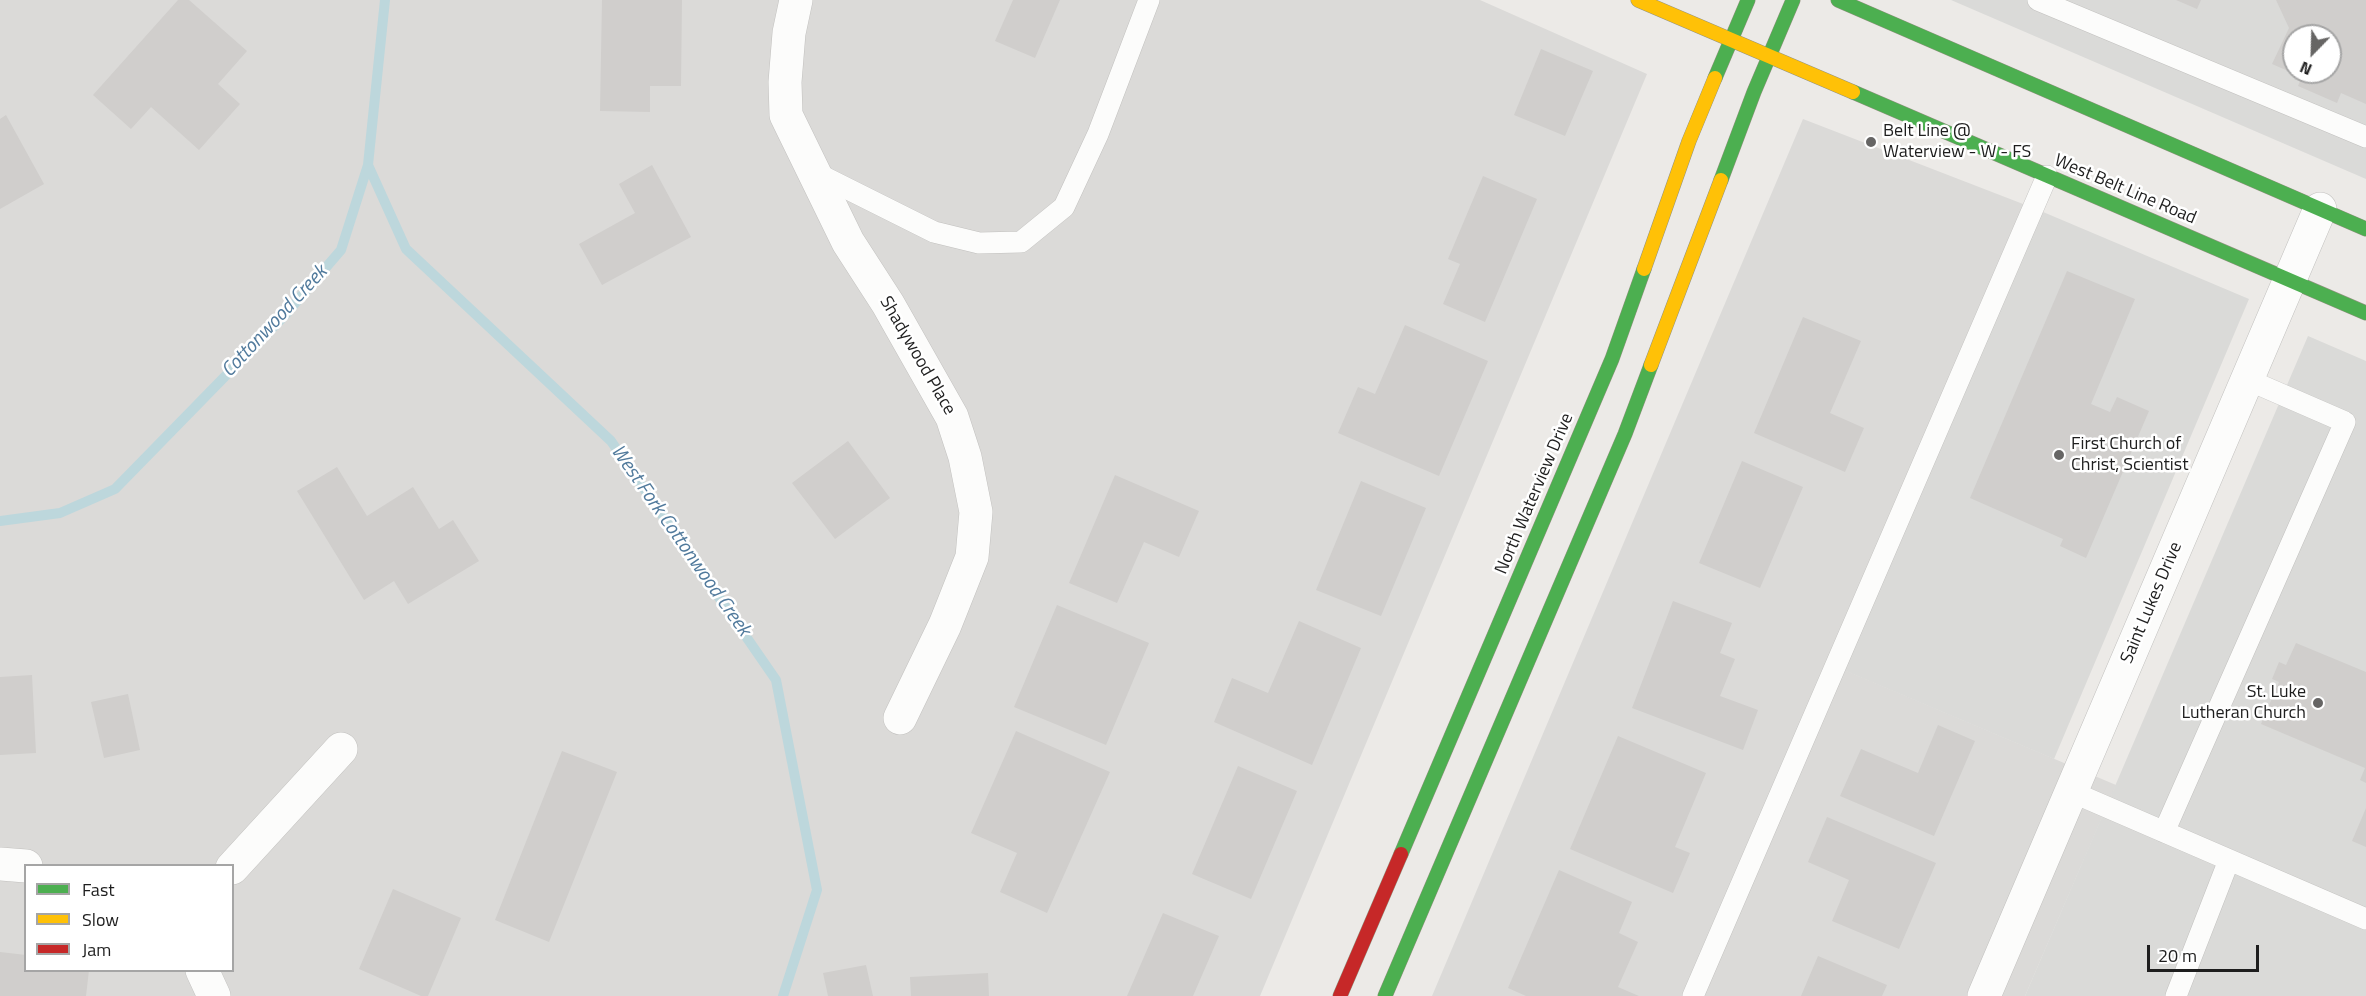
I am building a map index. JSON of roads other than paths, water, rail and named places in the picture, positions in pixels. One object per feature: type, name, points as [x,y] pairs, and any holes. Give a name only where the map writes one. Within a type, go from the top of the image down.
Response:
[{"type":"street","name":"Shadywood Place","points":[[796,0],[789,33],[785,82],[786,115],[848,242],[888,304],[952,417],[966,457],[976,512],[972,557],[945,625],[900,718]]},
{"type":"street","name":"West Belt Line Road","points":[[1638,0],[2366,313]]},
{"type":"street","name":"North Waterview Drive","points":[[1340,996],[1612,359],[1689,141],[1748,0]]},
{"type":"street","points":[[1385,996],[1625,434],[1726,165],[1793,0]]},
{"type":"street","points":[[1838,0],[2366,229]]},
{"type":"street","name":"Saint Lukes Drive","points":[[1984,996],[2320,209]]},
{"type":"street","points":[[234,866],[341,749]]},
{"type":"street","points":[[0,864],[24,866]]},
{"type":"street","points":[[203,972],[214,996]]},
{"type":"lane","points":[[814,172],[934,232],[979,243],[1022,242],[1064,207],[1098,134],[1149,0]]},
{"type":"lane","points":[[2038,0],[2366,136]]},
{"type":"lane","points":[[1693,996],[2047,176]]},
{"type":"lane","points":[[2164,832],[2345,422],[2246,379]]},
{"type":"lane","points":[[2072,792],[2366,919]]},
{"type":"lane","points":[[2176,996],[2229,860]]},
{"type":"waterway","name":"Cottonwood Creek","points":[[0,521],[60,513],[115,489],[285,315],[341,250],[368,165],[385,0]]},
{"type":"waterway","name":"West Fork Cottonwood Creek","points":[[368,165],[406,249],[611,441],[776,680],[817,890],[783,996]]},
{"type":"place","name":"Belt Line @ Waterview - W - FS","points":[[1871,142]]},
{"type":"place","name":"First Church of Christ, Scientist","points":[[2059,455]]},
{"type":"place","name":"St. Luke Lutheran Church","points":[[2318,703]]}]
